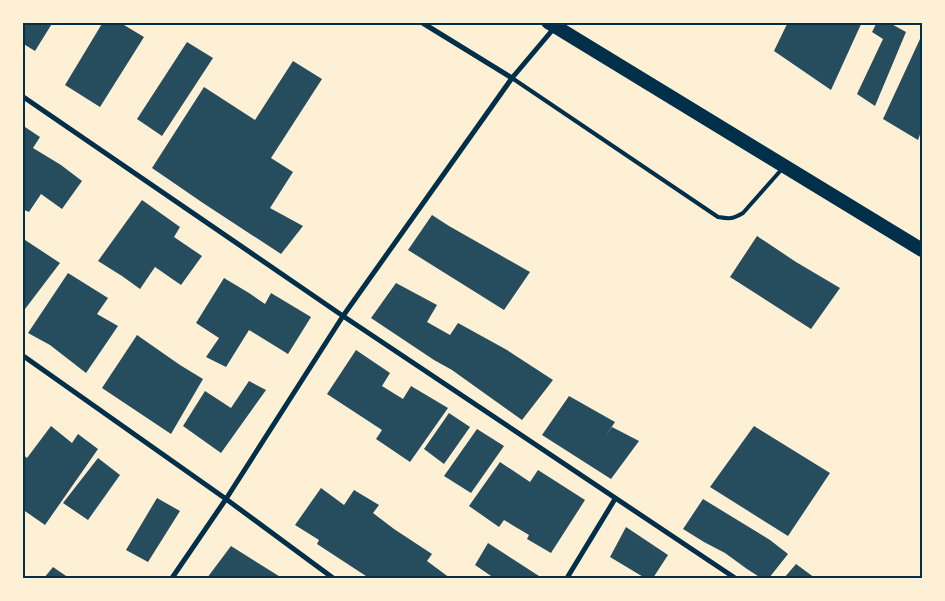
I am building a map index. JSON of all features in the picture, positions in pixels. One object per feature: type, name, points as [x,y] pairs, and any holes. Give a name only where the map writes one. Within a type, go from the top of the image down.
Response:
[{"type":"highway","points":[[551,25],[922,250]]},
{"type":"street","points":[[421,22],[512,78]]},
{"type":"street","points":[[172,578],[344,316],[551,25]]},
{"type":"street","points":[[22,96],[344,316],[735,578]]},
{"type":"street","points":[[22,355],[226,498],[333,578]]},
{"type":"street","points":[[567,578],[615,499]]},
{"type":"lane","points":[[512,78],[718,217],[729,219],[743,213],[785,166]]},
{"type":"building","points":[[22,22],[53,22],[35,51],[22,43]]},
{"type":"building","points":[[103,22],[119,22],[144,37],[100,107],[65,85]]},
{"type":"building","points":[[788,22],[862,22],[831,90],[774,51]]},
{"type":"building","points":[[877,22],[888,22],[906,32],[875,106],[857,94],[883,39],[872,32]]},
{"type":"building","points":[[920,39],[922,40],[922,129],[918,140],[883,119]]},
{"type":"building","points":[[187,42],[213,58],[162,136],[137,119]]},
{"type":"building","points":[[293,61],[322,79],[271,158],[293,172],[270,208],[303,226],[281,254],[152,168],[204,87],[255,120]]},
{"type":"building","points":[[22,125],[40,137],[33,148],[61,165],[82,181],[62,209],[41,194],[29,212],[22,209]]},
{"type":"building","points":[[142,200],[180,227],[174,237],[202,256],[181,285],[155,267],[140,289],[98,261]]},
{"type":"building","points":[[432,215],[530,272],[504,310],[408,250]]},
{"type":"building","points":[[757,236],[840,288],[811,329],[730,277]]},
{"type":"building","points":[[22,238],[60,263],[22,313]]},
{"type":"building","points":[[68,273],[108,298],[97,314],[118,326],[86,373],[50,345],[28,333]]},
{"type":"building","points":[[224,278],[265,304],[271,293],[311,317],[288,354],[249,330],[226,367],[206,357],[219,338],[196,323]]},
{"type":"building","points":[[396,283],[437,305],[427,322],[450,335],[458,323],[507,350],[553,380],[522,420],[452,370],[371,318]]},
{"type":"building","points":[[137,335],[203,379],[171,434],[102,388]]},
{"type":"building","points":[[356,350],[390,373],[382,386],[403,399],[411,386],[448,408],[410,462],[376,439],[382,430],[327,394]]},
{"type":"building","points":[[249,381],[266,390],[221,453],[183,426],[205,391],[231,408]]},
{"type":"building","points":[[569,396],[615,422],[605,437],[612,427],[639,441],[611,479],[542,435]]},
{"type":"building","points":[[449,413],[470,427],[444,464],[424,449]]},
{"type":"building","points":[[51,426],[72,443],[78,434],[98,449],[45,525],[22,509],[22,454],[27,458]]},
{"type":"building","points":[[754,426],[830,473],[788,536],[710,487]]},
{"type":"building","points":[[477,429],[504,446],[471,493],[444,476]]},
{"type":"building","points":[[98,458],[120,475],[88,520],[63,503]]},
{"type":"building","points":[[500,462],[530,482],[538,470],[585,500],[551,553],[527,539],[529,535],[504,520],[499,527],[469,506]]},
{"type":"building","points":[[321,488],[344,505],[354,490],[379,505],[373,513],[432,554],[427,561],[450,578],[369,578],[317,544],[319,540],[295,525]]},
{"type":"building","points":[[157,498],[180,511],[148,562],[126,550]]},
{"type":"building","points":[[703,499],[770,540],[788,554],[769,578],[761,578],[725,553],[683,529]]},
{"type":"building","points":[[626,527],[668,555],[653,578],[645,578],[610,557]]},
{"type":"building","points":[[488,543],[539,576],[538,578],[494,578],[475,565]]},
{"type":"building","points":[[231,546],[282,578],[207,578]]},
{"type":"building","points":[[796,564],[815,578],[784,578]]},
{"type":"building","points":[[53,567],[69,578],[44,578]]}]
